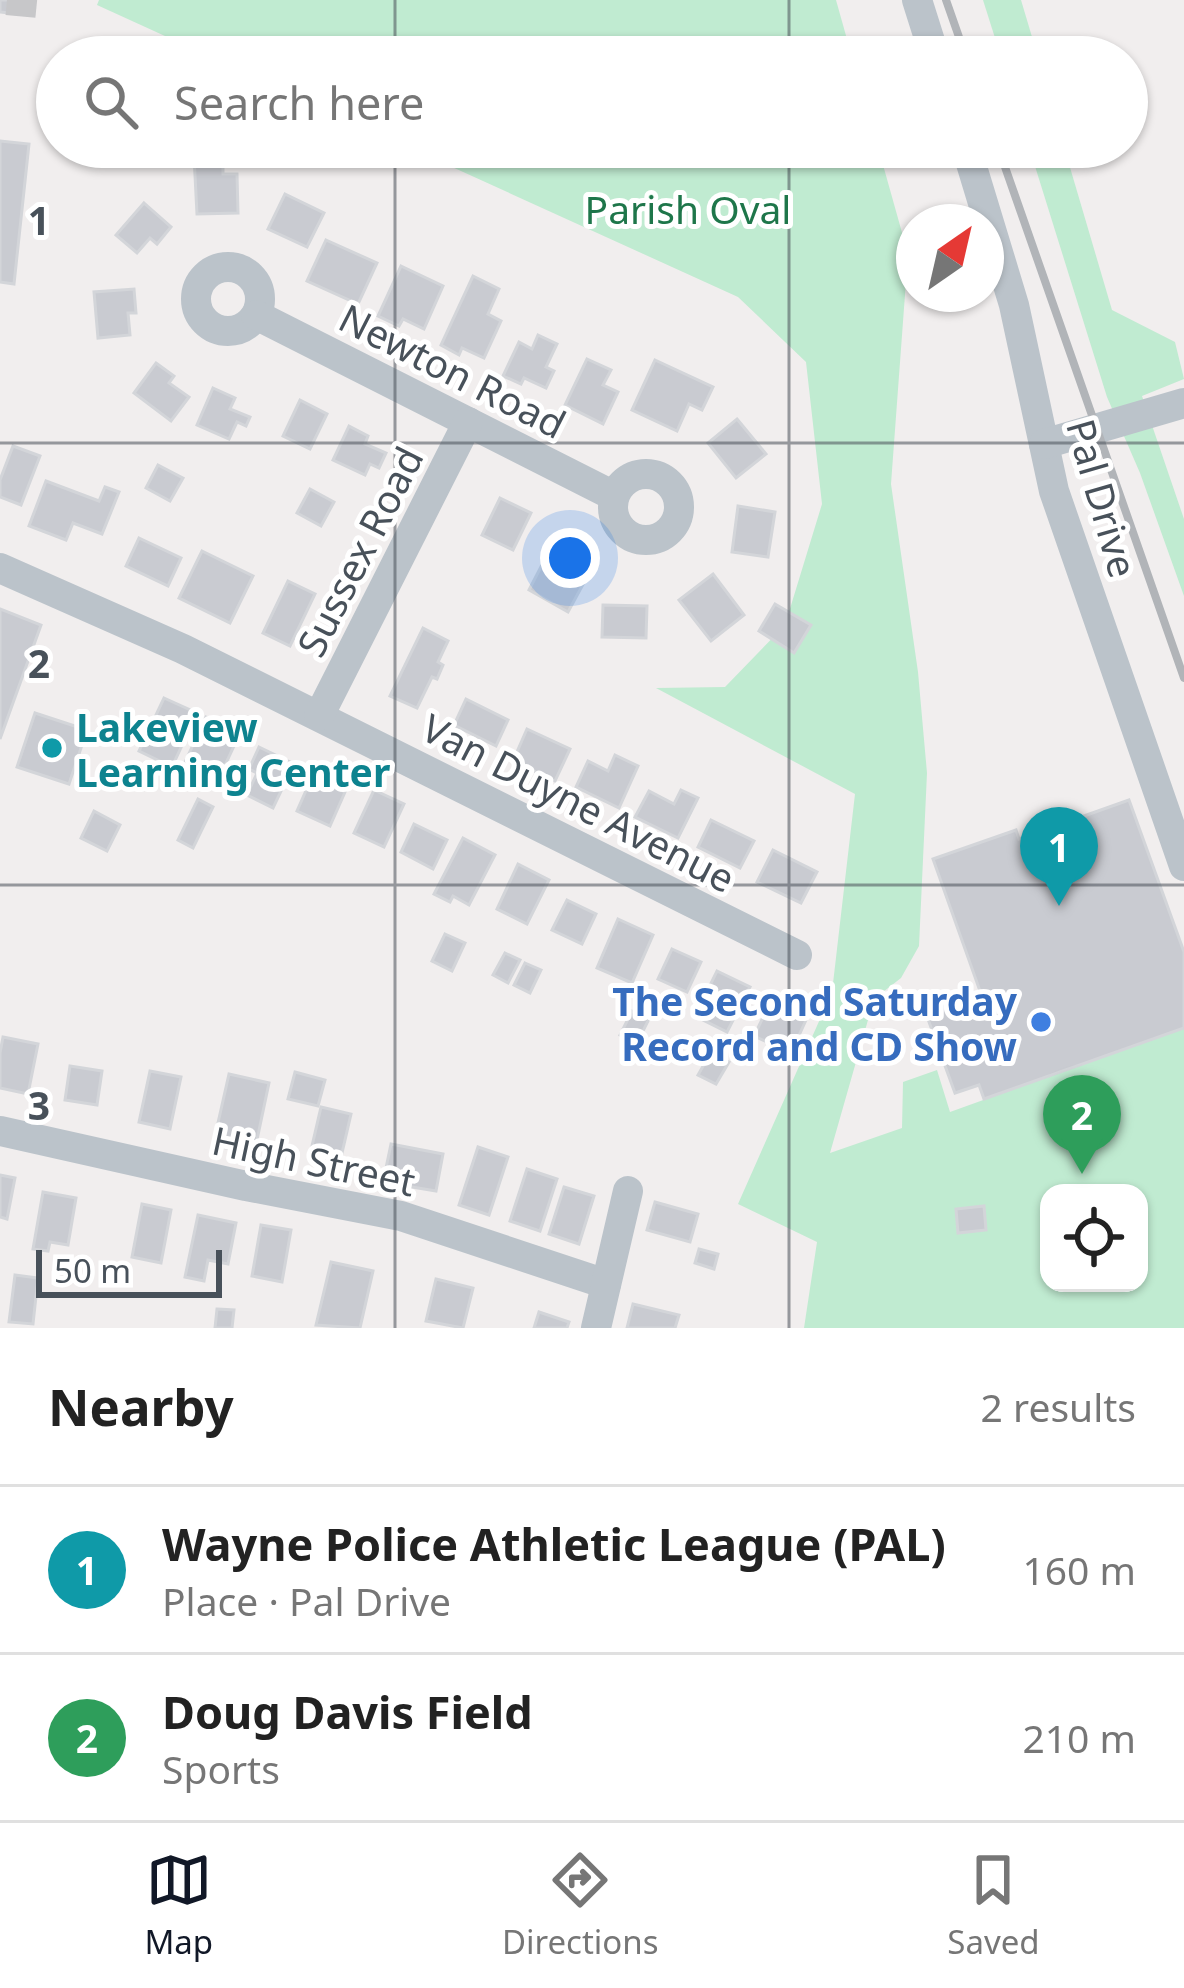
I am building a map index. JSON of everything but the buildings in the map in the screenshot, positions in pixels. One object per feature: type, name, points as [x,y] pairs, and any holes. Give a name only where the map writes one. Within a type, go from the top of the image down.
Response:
[{"type":"street","points":[[916,0],[928,36]]},
{"type":"street","name":"Pal Drive","points":[[972,168],[1014,305],[1054,491],[1184,866]]},
{"type":"street","name":"Newton Road","points":[[256,315],[614,496]]},
{"type":"street","points":[[1044,444],[1184,403]]},
{"type":"street","name":"Sussex Road","points":[[319,716],[469,422]]},
{"type":"street","name":"Van Duyne Avenue","points":[[0,568],[183,649],[797,955]]},
{"type":"street","name":"High Street","points":[[0,1131],[401,1216],[606,1284]]},
{"type":"street","points":[[596,1328],[628,1191]]},
{"type":"green space","points":[[99,0],[836,0],[846,36],[165,36],[97,5]]},
{"type":"green space","points":[[983,0],[1021,0],[1032,36],[994,36]]},
{"type":"green space","name":"Parish Oval","points":[[454,168],[884,168],[896,211],[896,312],[904,312],[891,484],[927,773],[919,946],[901,978],[874,999],[830,1153],[902,1128],[903,1082],[937,1070],[950,1112],[1184,1028],[1184,1328],[804,1328],[817,1242],[738,1204],[832,992],[855,794],[656,688],[725,687],[785,625],[822,504],[806,362],[738,297]]},
{"type":"green space","points":[[1036,168],[1070,168],[1112,310],[1175,342],[1184,379],[1142,396],[1184,519],[1184,596],[1107,397]]},
{"type":"tunnel","points":[[7,0],[48,4]]},
{"type":"railway","points":[[946,0],[959,36]]},
{"type":"railway","points":[[1005,168],[1184,678]]},
{"type":"place","name":"Lakeview Learning Center","points":[[52,748]]},
{"type":"place","name":"Wayne Police Athletic League (PAL)","points":[[1059,906]]},
{"type":"place","name":"The Second Saturday Record and CD Show","points":[[1041,1022]]},
{"type":"place","name":"Doug Davis Field","points":[[1082,1174]]}]
